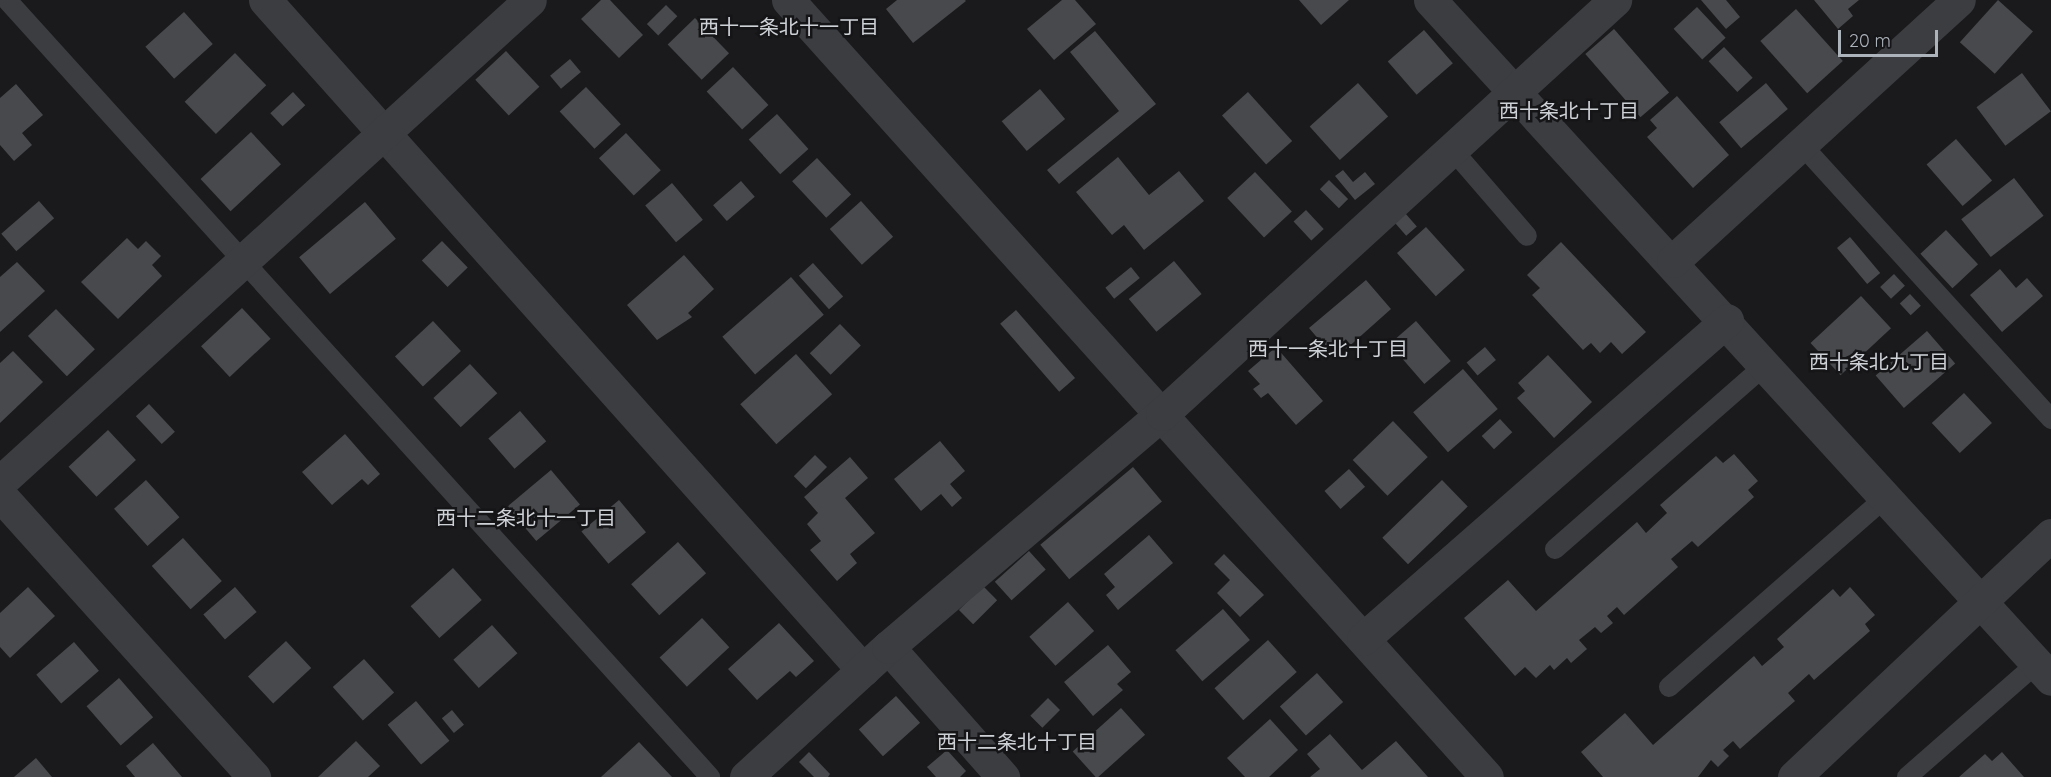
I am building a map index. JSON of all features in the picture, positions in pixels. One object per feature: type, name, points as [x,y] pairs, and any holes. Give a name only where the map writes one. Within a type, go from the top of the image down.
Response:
[{"type":"street","points":[[265,0],[862,670]]},
{"type":"street","points":[[0,482],[530,0]]},
{"type":"street","points":[[788,0],[1487,777]]},
{"type":"street","points":[[1430,0],[1727,320],[2044,671]]},
{"type":"street","points":[[746,777],[888,647],[1162,414],[1615,0]]},
{"type":"street","points":[[1673,261],[1959,0]]},
{"type":"street","points":[[1364,639],[1727,320]]},
{"type":"street","points":[[0,495],[254,777]]},
{"type":"street","points":[[1794,777],[2051,535]]},
{"type":"street","points":[[888,647],[1003,777]]},
{"type":"lane","points":[[7,0],[245,260],[710,777]]},
{"type":"lane","points":[[1801,144],[2051,419]]},
{"type":"lane","points":[[1451,148],[1527,236]]},
{"type":"lane","points":[[1555,549],[1766,364]]},
{"type":"lane","points":[[1669,687],[1886,497]]},
{"type":"lane","points":[[1907,777],[2044,671]]},
{"type":"building","points":[[601,0],[610,0],[643,35],[619,58],[581,19]]},
{"type":"building","points":[[897,0],[966,1],[913,43],[886,9]]},
{"type":"building","points":[[1062,0],[1075,0],[1096,24],[1054,60],[1027,29]]},
{"type":"building","points":[[1299,0],[1349,0],[1321,25]]},
{"type":"building","points":[[1701,0],[1726,0],[1740,17],[1726,29]]},
{"type":"building","points":[[1814,0],[1859,0],[1848,9],[1853,16],[1838,29]]},
{"type":"building","points":[[1998,0],[2033,31],[1995,74],[1960,42]]},
{"type":"building","points":[[666,5],[677,16],[658,35],[647,24]]},
{"type":"building","points":[[1697,7],[1726,38],[1702,60],[1674,29]]},
{"type":"building","points":[[1796,9],[1843,61],[1807,93],[1760,41]]},
{"type":"building","points":[[184,12],[213,44],[174,79],[145,47]]},
{"type":"building","points":[[695,18],[729,53],[702,80],[668,44]]},
{"type":"building","points":[[1614,29],[1669,92],[1640,117],[1585,54]]},
{"type":"building","points":[[1424,30],[1453,63],[1417,95],[1388,61]]},
{"type":"building","points":[[1095,31],[1156,104],[1059,184],[1047,170],[1119,111],[1070,52]]},
{"type":"building","points":[[1724,47],[1753,78],[1737,92],[1709,61]]},
{"type":"building","points":[[506,51],[539,87],[509,115],[475,80]]},
{"type":"building","points":[[235,53],[266,85],[216,134],[185,102]]},
{"type":"building","points":[[570,59],[581,72],[561,89],[550,76]]},
{"type":"building","points":[[733,67],[768,105],[742,130],[707,92]]},
{"type":"building","points":[[2022,73],[2051,111],[2005,146],[1976,107]]},
{"type":"building","points":[[1358,83],[1388,116],[1340,160],[1310,126]]},
{"type":"building","points":[[1766,83],[1788,109],[1741,148],[1719,122]]},
{"type":"building","points":[[16,84],[43,115],[22,133],[32,145],[14,161],[0,145],[0,98]]},
{"type":"building","points":[[586,87],[621,124],[594,149],[560,112]]},
{"type":"building","points":[[1040,89],[1065,119],[1027,151],[1002,121]]},
{"type":"building","points":[[293,92],[305,105],[283,126],[270,113]]},
{"type":"building","points":[[1248,92],[1292,141],[1266,164],[1222,115]]},
{"type":"building","points":[[1677,96],[1729,155],[1693,188],[1647,137],[1657,128],[1650,120]]},
{"type":"building","points":[[777,114],[808,149],[780,174],[749,139]]},
{"type":"building","points":[[251,132],[281,164],[231,211],[201,179]]},
{"type":"building","points":[[626,133],[661,170],[634,196],[599,158]]},
{"type":"building","points":[[1956,139],[1992,181],[1963,206],[1927,165]]},
{"type":"building","points":[[1118,157],[1149,195],[1179,171],[1204,201],[1144,250],[1124,225],[1112,235],[1076,192]]},
{"type":"building","points":[[817,158],[851,195],[826,218],[792,181]]},
{"type":"building","points":[[1343,170],[1353,182],[1365,172],[1375,184],[1355,200],[1335,176]]},
{"type":"building","points":[[1255,172],[1292,211],[1264,237],[1227,198]]},
{"type":"building","points":[[2014,178],[2044,216],[1991,257],[1961,219]]},
{"type":"building","points":[[1329,180],[1348,199],[1339,208],[1320,189]]},
{"type":"building","points":[[741,181],[755,197],[727,221],[713,205]]},
{"type":"building","points":[[672,183],[703,220],[676,242],[645,205]]},
{"type":"building","points":[[39,201],[54,218],[16,251],[1,234]]},
{"type":"building","points":[[861,201],[893,237],[862,265],[830,229]]},
{"type":"building","points":[[365,202],[396,239],[330,294],[299,257]]},
{"type":"building","points":[[1306,210],[1324,229],[1311,241],[1294,222]]},
{"type":"building","points":[[1405,213],[1417,227],[1406,236],[1394,222]]},
{"type":"building","points":[[1426,227],[1465,270],[1436,296],[1397,253]]},
{"type":"building","points":[[1946,230],[1978,264],[1952,288],[1920,254]]},
{"type":"building","points":[[1850,237],[1880,273],[1867,284],[1837,248]]},
{"type":"building","points":[[127,238],[138,249],[146,241],[161,256],[152,265],[162,276],[118,319],[81,282]]},
{"type":"building","points":[[442,241],[468,268],[448,287],[422,260]]},
{"type":"building","points":[[1561,242],[1646,332],[1622,354],[1611,342],[1600,353],[1591,343],[1583,350],[1532,295],[1540,288],[1527,275]]},
{"type":"building","points":[[684,255],[714,289],[688,313],[692,317],[657,340],[627,305]]},
{"type":"building","points":[[1174,261],[1202,294],[1156,332],[1129,299]]},
{"type":"building","points":[[17,262],[45,291],[0,332],[0,277]]},
{"type":"building","points":[[813,263],[843,296],[829,309],[799,276]]},
{"type":"building","points":[[1131,267],[1140,278],[1114,299],[1105,288]]},
{"type":"building","points":[[2000,269],[2016,288],[2027,278],[2043,296],[2002,332],[1970,295]]},
{"type":"building","points":[[1894,274],[1905,286],[1891,299],[1880,287]]},
{"type":"building","points":[[791,277],[824,315],[755,374],[722,337]]},
{"type":"building","points":[[1366,280],[1391,309],[1345,350],[1336,340],[1326,348],[1309,328]]},
{"type":"building","points":[[1910,294],[1921,306],[1911,315],[1900,304]]},
{"type":"building","points":[[1861,296],[1891,328],[1841,375],[1811,343]]},
{"type":"building","points":[[242,308],[271,339],[230,377],[201,346]]},
{"type":"building","points":[[56,309],[95,349],[67,376],[28,336]]},
{"type":"building","points":[[1016,310],[1075,378],[1059,392],[1000,324]]},
{"type":"building","points":[[433,321],[461,351],[423,386],[395,356]]},
{"type":"building","points":[[1416,321],[1451,361],[1424,384],[1390,344]]},
{"type":"building","points":[[840,324],[861,346],[831,375],[810,353]]},
{"type":"building","points":[[1927,331],[1955,363],[1904,408],[1876,376]]},
{"type":"building","points":[[1276,347],[1323,401],[1296,425],[1268,393],[1261,398],[1253,389],[1260,384],[1248,371]]},
{"type":"building","points":[[1485,347],[1496,360],[1478,375],[1467,362]]},
{"type":"building","points":[[13,351],[43,382],[0,423],[0,363]]},
{"type":"building","points":[[796,354],[832,394],[776,444],[740,404]]},
{"type":"building","points":[[1548,355],[1592,402],[1554,438],[1517,398],[1525,391],[1518,383]]},
{"type":"building","points":[[470,364],[497,393],[461,427],[433,398]]},
{"type":"building","points":[[1463,369],[1498,409],[1448,452],[1413,412]]},
{"type":"building","points":[[1964,393],[1992,423],[1960,453],[1932,423]]},
{"type":"building","points":[[149,404],[175,432],[162,444],[136,416]]},
{"type":"building","points":[[520,411],[546,441],[515,469],[488,439]]},
{"type":"building","points":[[1500,419],[1512,432],[1494,449],[1482,436]]},
{"type":"building","points":[[1393,421],[1428,457],[1387,496],[1353,460]]},
{"type":"building","points":[[108,430],[136,460],[96,497],[69,467]]},
{"type":"building","points":[[345,434],[380,474],[368,485],[362,479],[332,505],[302,472]]},
{"type":"building","points":[[940,441],[965,471],[950,484],[962,498],[952,507],[941,494],[921,511],[894,479]]},
{"type":"building","points":[[1734,454],[1758,481],[1748,490],[1754,497],[1698,547],[1692,541],[1671,559],[1678,567],[1624,615],[1617,607],[1607,616],[1613,623],[1601,633],[1595,627],[1579,640],[1587,649],[1571,663],[1567,658],[1554,670],[1550,665],[1536,678],[1525,667],[1515,676],[1464,618],[1508,580],[1536,611],[1637,522],[1646,533],[1667,513],[1660,505],[1716,456],[1723,463]]},
{"type":"building","points":[[815,455],[827,467],[806,488],[794,476]]},
{"type":"building","points":[[850,457],[868,478],[845,498],[875,533],[850,554],[857,563],[837,581],[810,550],[821,541],[807,524],[818,513],[804,497]]},
{"type":"building","points":[[1133,467],[1162,501],[1069,579],[1040,545]]},
{"type":"building","points":[[1349,469],[1365,487],[1341,509],[1324,491]]},
{"type":"building","points":[[551,470],[580,504],[536,541],[507,507]]},
{"type":"building","points":[[146,480],[179,517],[148,546],[114,509]]},
{"type":"building","points":[[1442,480],[1468,507],[1408,564],[1382,538]]},
{"type":"building","points":[[619,500],[646,532],[608,564],[581,531]]},
{"type":"building","points":[[1149,535],[1173,563],[1118,610],[1106,595],[1115,587],[1104,574]]},
{"type":"building","points":[[183,538],[222,581],[191,609],[152,566]]},
{"type":"building","points":[[678,542],[706,573],[659,615],[631,584]]},
{"type":"building","points":[[1029,551],[1046,570],[1012,600],[995,582]]},
{"type":"building","points":[[1224,554],[1264,595],[1240,617],[1217,593],[1230,580],[1214,564]]},
{"type":"building","points":[[453,568],[482,600],[439,638],[411,606]]},
{"type":"building","points":[[983,586],[997,600],[973,624],[959,610]]},
{"type":"building","points":[[28,587],[55,616],[10,658],[0,647],[0,613]]},
{"type":"building","points":[[235,587],[257,612],[225,639],[203,615]]},
{"type":"building","points":[[1850,587],[1875,615],[1865,624],[1870,631],[1814,680],[1809,674],[1788,693],[1795,701],[1740,749],[1733,741],[1723,750],[1729,756],[1718,767],[1711,760],[1698,777],[1603,777],[1581,752],[1625,713],[1653,745],[1754,656],[1762,666],[1784,647],[1777,639],[1833,589],[1840,597]]},
{"type":"building","points":[[1068,602],[1094,631],[1055,666],[1029,637]]},
{"type":"building","points":[[1223,609],[1250,640],[1202,681],[1175,650]]},
{"type":"building","points":[[702,618],[729,647],[687,687],[660,658]]},
{"type":"building","points":[[779,623],[814,661],[796,677],[790,671],[757,700],[728,669]]},
{"type":"building","points":[[492,625],[517,653],[479,688],[453,660]]},
{"type":"building","points":[[1268,640],[1297,672],[1243,720],[1214,688]]},
{"type":"building","points":[[286,641],[311,668],[273,704],[248,676]]},
{"type":"building","points":[[74,642],[99,671],[61,703],[36,675]]},
{"type":"building","points":[[1108,645],[1131,672],[1117,684],[1123,690],[1093,716],[1064,682]]},
{"type":"building","points":[[364,659],[394,692],[363,721],[333,687]]},
{"type":"building","points":[[1317,673],[1343,702],[1306,735],[1280,706]]},
{"type":"building","points":[[119,678],[153,717],[121,745],[87,706]]},
{"type":"building","points":[[896,696],[920,723],[883,756],[859,729]]},
{"type":"building","points":[[1048,698],[1060,710],[1042,728],[1030,716]]},
{"type":"building","points":[[416,701],[449,741],[421,765],[388,725]]},
{"type":"building","points":[[1121,708],[1145,735],[1098,777],[1073,751]]},
{"type":"building","points":[[452,710],[464,725],[454,733],[442,718]]},
{"type":"building","points":[[1270,719],[1298,750],[1269,777],[1245,777],[1227,758]]},
{"type":"building","points":[[1330,734],[1362,770],[1396,741],[1428,777],[1310,777],[1320,769],[1307,754]]},
{"type":"building","points":[[356,741],[380,766],[368,777],[318,777]]},
{"type":"building","points":[[639,742],[672,777],[601,777]]},
{"type":"building","points":[[153,743],[182,777],[135,777],[126,766]]},
{"type":"building","points":[[947,750],[966,771],[960,777],[936,777],[927,767]]},
{"type":"building","points":[[809,752],[830,774],[828,777],[814,777],[799,762]]},
{"type":"building","points":[[2002,752],[2024,777],[1959,777],[1985,754],[1992,761]]},
{"type":"building","points":[[36,758],[52,777],[14,777]]},
{"type":"district","name":"西十一条北十一丁目","points":[[789,26]]},
{"type":"district","name":"西十条北十丁目","points":[[1569,110]]},
{"type":"district","name":"西十一条北十丁目","points":[[1328,348]]},
{"type":"district","name":"西十条北九丁目","points":[[1879,361]]},
{"type":"district","name":"西十二条北十一丁目","points":[[526,517]]},
{"type":"district","name":"西十二条北十丁目","points":[[1017,741]]}]
